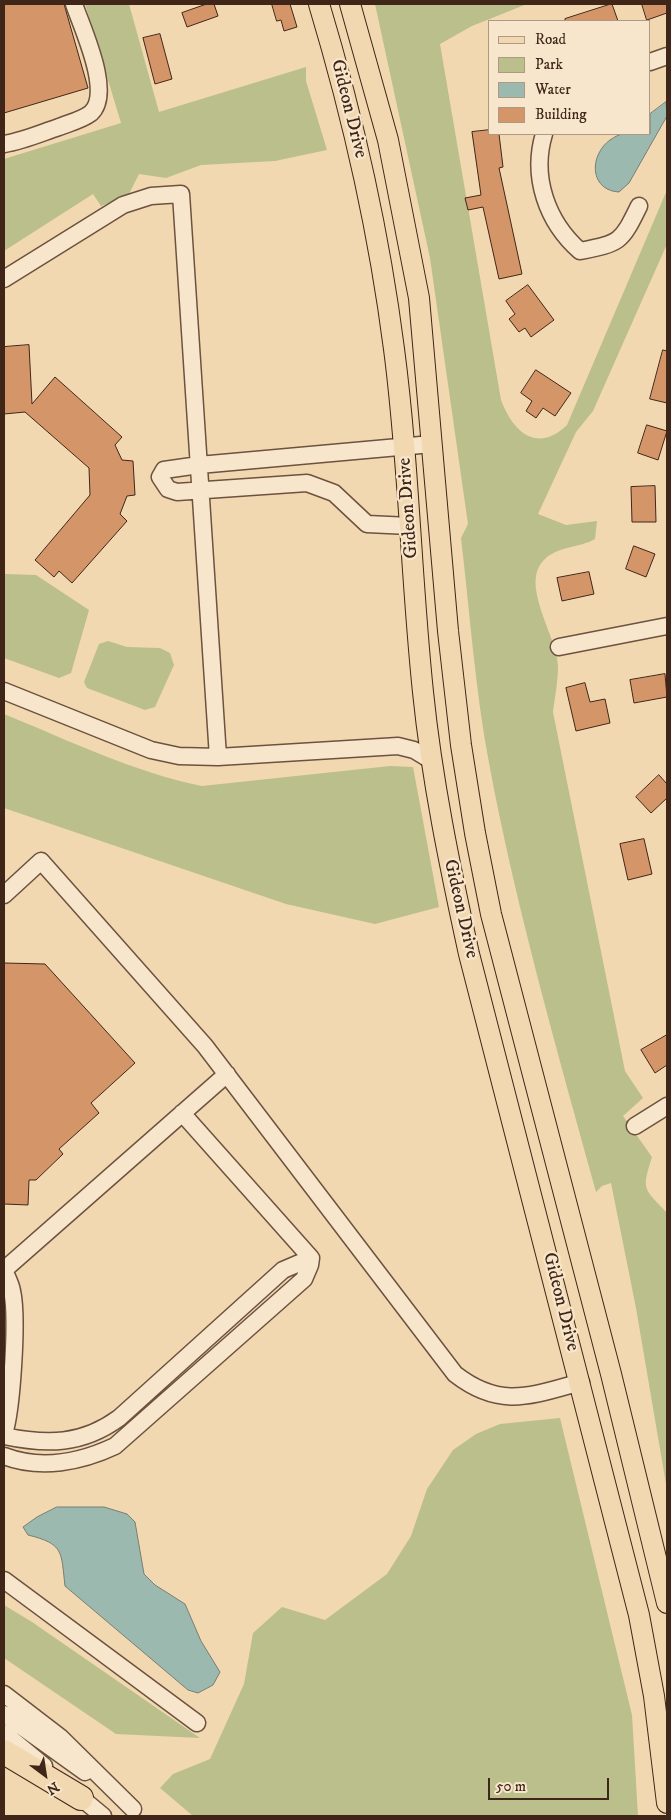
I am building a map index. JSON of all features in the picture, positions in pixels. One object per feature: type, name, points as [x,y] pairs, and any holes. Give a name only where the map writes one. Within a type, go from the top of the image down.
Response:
[{"type":"highway","points":[[4,1752],[81,1798]]},
{"type":"main road","name":"Gideon Drive","points":[[319,4],[359,151],[376,233],[394,348],[405,446],[423,692],[447,856],[469,954],[581,1382],[639,1616],[654,1696],[667,1803]]},
{"type":"main road","name":"Gideon Drive","points":[[350,4],[388,140],[406,222],[419,298],[450,649],[461,745],[474,833],[491,914],[611,1374],[667,1603]]},
{"type":"main road","points":[[581,1382],[611,1374]]},
{"type":"street","points":[[4,144],[17,142],[79,120],[91,113],[98,102],[100,94],[98,80],[74,4]]},
{"type":"street","points":[[651,62],[667,56]]},
{"type":"street","points":[[544,135],[539,160],[545,198],[554,220],[564,236],[580,251],[617,242],[626,231],[638,206]]},
{"type":"street","points":[[4,280],[123,205],[151,196],[181,194],[218,756]]},
{"type":"street","points":[[410,526],[367,524],[334,493],[307,482],[200,492],[172,491],[162,483],[160,477],[164,470],[199,465],[432,444]]},
{"type":"street","points":[[560,647],[667,626]]},
{"type":"street","points":[[4,691],[151,750],[179,756],[218,756],[405,746],[432,761]]},
{"type":"street","points":[[4,895],[41,861],[205,1046],[454,1374],[481,1391],[498,1397],[516,1398],[530,1396],[581,1382]]},
{"type":"street","points":[[227,1074],[4,1270],[12,1290],[14,1316],[8,1412],[4,1435],[28,1442],[58,1443],[100,1431],[119,1418],[284,1270],[311,1258]]},
{"type":"street","points":[[635,1126],[667,1106]]},
{"type":"street","points":[[4,1456],[37,1463],[63,1462],[86,1458],[115,1446],[304,1279],[311,1258],[182,1113]]},
{"type":"street","points":[[4,1580],[197,1723]]},
{"type":"street","points":[[4,1694],[60,1737],[138,1813]]},
{"type":"street","points":[[4,1714],[138,1813]]},
{"type":"street","points":[[4,1733],[103,1816]]},
{"type":"green space","points":[[85,4],[129,4],[159,112],[306,67],[306,81],[327,150],[275,161],[201,165],[166,178],[139,174],[128,196],[101,206],[93,194],[4,251],[4,159],[121,123]]},
{"type":"green space","points":[[375,4],[527,4],[472,26],[440,44],[501,400],[512,421],[519,430],[527,435],[536,438],[546,438],[556,434],[567,425],[667,190],[667,244],[593,411],[576,432],[538,514],[566,525],[597,521],[595,539],[554,552],[548,556],[537,572],[536,584],[542,612],[556,654],[558,672],[553,712],[625,1071],[643,1098],[623,1116],[652,1157],[646,1177],[647,1188],[653,1198],[667,1213],[667,1490],[636,1308],[611,1183],[602,1186],[596,1192],[524,925],[489,763],[476,679],[461,538],[468,524],[430,258]]},
{"type":"green space","points":[[5,574],[36,575],[89,610],[71,673],[59,678],[4,658]]},
{"type":"green space","points":[[108,641],[127,647],[160,648],[170,653],[174,665],[155,707],[145,710],[87,688],[84,682],[99,644]]},
{"type":"green space","points":[[4,714],[126,764],[202,786],[390,766],[413,767],[439,907],[375,924],[286,904],[4,808]]},
{"type":"green space","points":[[560,1418],[632,1715],[638,1816],[193,1816],[160,1788],[173,1774],[210,1759],[244,1684],[253,1633],[282,1607],[325,1620],[387,1574],[411,1536],[427,1489],[453,1450],[476,1434],[500,1424]]},
{"type":"green space","points":[[4,1605],[32,1622],[200,1738],[116,1734],[4,1658]]},
{"type":"water","points":[[666,102],[667,116],[629,183],[619,192],[608,189],[600,184],[595,166],[603,147],[611,139],[620,135],[651,135],[651,113]]},
{"type":"water","points":[[57,1507],[104,1507],[127,1514],[135,1522],[144,1574],[155,1585],[185,1604],[201,1641],[220,1672],[213,1685],[198,1693],[188,1690],[65,1586],[63,1565],[58,1551],[48,1542],[28,1535],[23,1527],[37,1517]]},
{"type":"building","points":[[4,4],[64,4],[88,88],[4,113]]},
{"type":"building","points":[[207,4],[214,4],[218,16],[187,27],[182,13]]},
{"type":"building","points":[[272,4],[290,4],[297,27],[284,31],[281,20],[277,21]]},
{"type":"building","points":[[612,4],[618,20],[565,20]]},
{"type":"building","points":[[642,4],[667,4],[667,13],[647,20]]},
{"type":"building","points":[[160,34],[172,79],[155,84],[143,38]]},
{"type":"building","points":[[488,130],[488,135],[499,135],[503,167],[499,168],[522,274],[499,279],[483,207],[468,210],[465,198],[481,195],[472,132]]},
{"type":"building","points":[[528,285],[554,320],[531,337],[525,328],[519,332],[509,319],[515,314],[506,301]]},
{"type":"building","points":[[29,345],[32,404],[55,377],[122,437],[115,445],[122,460],[133,461],[135,495],[127,496],[120,514],[127,521],[72,583],[59,571],[54,577],[35,560],[90,495],[89,468],[25,412],[4,414],[4,347]]},
{"type":"building","points":[[663,350],[667,351],[667,403],[650,399]]},
{"type":"building","points":[[536,370],[571,393],[555,416],[543,408],[536,418],[526,411],[532,401],[521,393]]},
{"type":"building","points":[[647,425],[667,431],[658,460],[638,453]]},
{"type":"building","points":[[655,486],[656,522],[632,522],[631,487]]},
{"type":"building","points":[[634,546],[655,554],[646,577],[626,569]]},
{"type":"building","points":[[589,572],[594,594],[562,601],[557,578]]},
{"type":"building","points":[[665,674],[667,697],[634,703],[630,680]]},
{"type":"building","points":[[585,683],[590,702],[605,699],[610,723],[576,731],[566,688]]},
{"type":"building","points":[[659,775],[667,784],[667,798],[651,813],[636,797]]},
{"type":"building","points":[[644,839],[652,874],[628,880],[620,844]]},
{"type":"building","points":[[4,963],[45,964],[135,1063],[91,1103],[99,1113],[59,1149],[63,1154],[36,1180],[29,1180],[28,1205],[4,1204]]},
{"type":"building","points":[[667,1035],[667,1065],[655,1073],[641,1050]]}]
